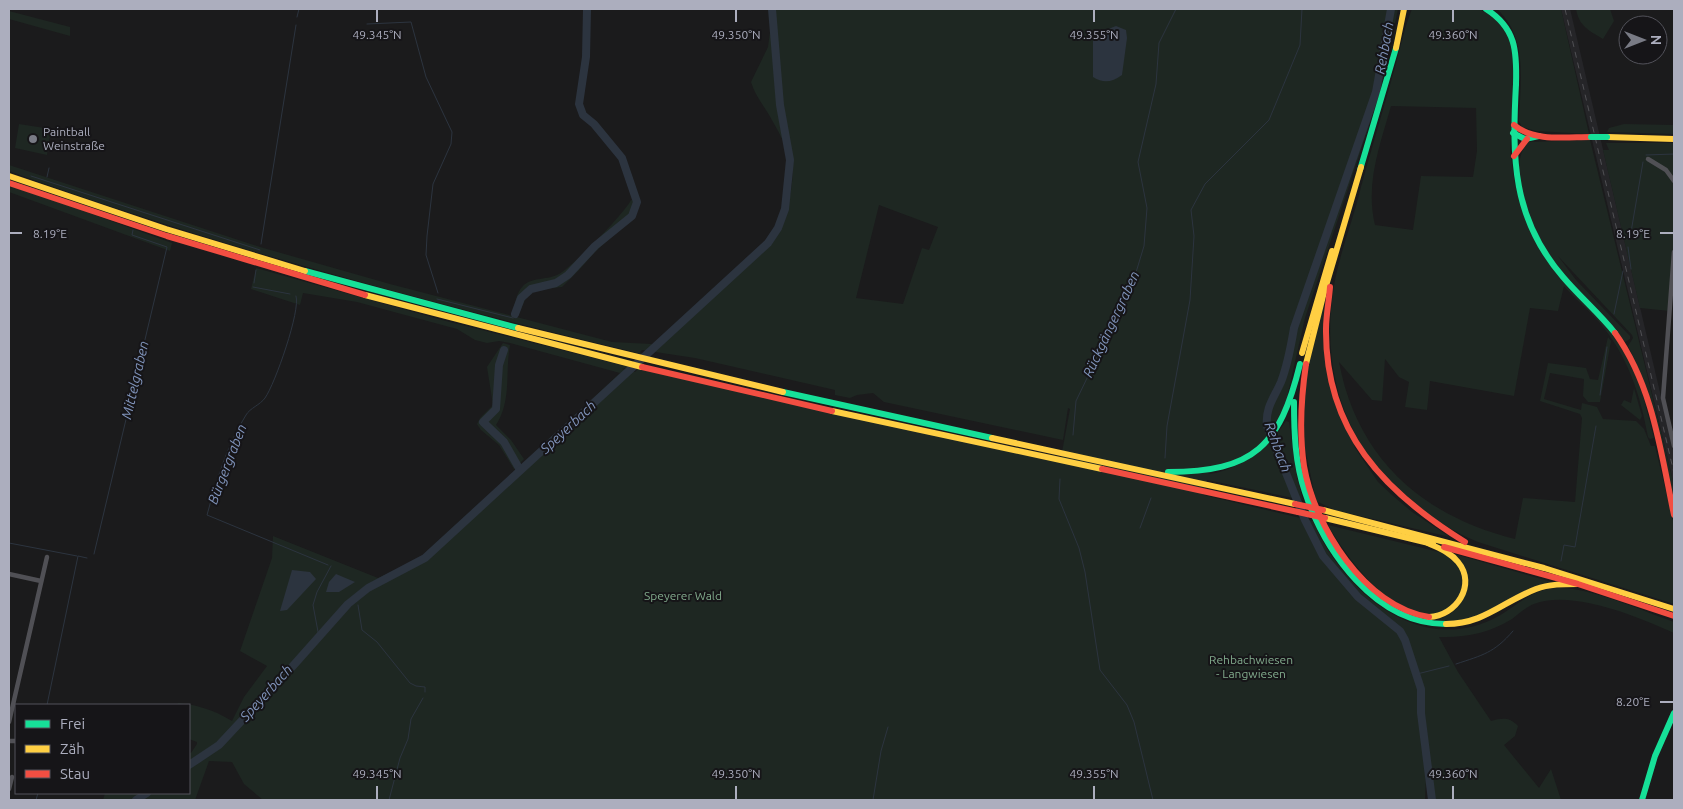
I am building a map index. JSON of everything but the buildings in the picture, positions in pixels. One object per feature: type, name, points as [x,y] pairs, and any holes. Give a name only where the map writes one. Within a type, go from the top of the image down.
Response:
[{"type":"main road","points":[[1408,9],[1403,12],[1396,48],[1310,343],[1302,389],[1301,444],[1311,491],[1329,534],[1360,576],[1379,593],[1400,607],[1421,616],[1435,617],[1447,613],[1458,605],[1464,593],[1465,579],[1461,567],[1454,557],[1428,543]]},
{"type":"main road","points":[[1486,9],[1500,18],[1512,35],[1516,51],[1513,157],[1521,202],[1539,244],[1564,278],[1610,324],[1636,368],[1646,395],[1674,515]]},
{"type":"main road","points":[[1515,129],[1540,136]]},
{"type":"main road","points":[[1515,129],[1518,138],[1527,139],[1540,136],[1674,139]]},
{"type":"main road","points":[[1513,157],[1527,139]]},
{"type":"main road","points":[[1141,470],[1192,473],[1214,470],[1243,460],[1267,443],[1275,434],[1290,408],[1310,320],[1361,167]]},
{"type":"main road","points":[[9,176],[286,265],[416,301],[648,360],[1323,510],[1476,548],[1599,583],[1674,608]]},
{"type":"main road","points":[[9,184],[159,234],[432,313],[641,366],[1325,518],[1428,543],[1578,584],[1674,616]]},
{"type":"main road","points":[[1334,261],[1326,314],[1327,356],[1334,390],[1349,431],[1367,461],[1398,496],[1434,525],[1476,548]]},
{"type":"main road","points":[[1296,386],[1294,423],[1296,456],[1305,493],[1313,514],[1328,542],[1350,573],[1383,603],[1421,621],[1444,625],[1460,624],[1490,616],[1522,595],[1538,588],[1578,584]]},
{"type":"main road","points":[[1642,800],[1655,756],[1674,713]]},
{"type":"street","points":[[1648,159],[1666,170],[1674,181]]},
{"type":"street","points":[[1674,252],[1663,398],[1674,446]]},
{"type":"street","points":[[9,722],[46,557]]},
{"type":"street","points":[[9,574],[41,581]]},
{"type":"street","points":[[9,789],[12,777]]},
{"type":"shaded area","points":[[1561,9],[1570,9],[1571,13],[1674,452],[1674,485]]},
{"type":"green space","points":[[773,9],[1398,9],[1380,93],[1305,318],[1285,406],[1274,431],[1249,454],[1208,474],[1242,463],[1262,448],[1286,421],[1289,422],[1297,478],[1303,500],[1207,480],[1203,495],[1313,521],[1326,546],[1342,570],[1362,591],[1384,609],[1409,622],[1435,629],[1463,629],[1491,620],[1539,591],[1558,588],[1601,595],[1674,622],[1674,633],[1605,607],[1586,602],[1549,600],[1531,605],[1512,619],[1495,628],[1458,637],[1439,637],[1458,672],[1491,721],[1506,719],[1518,726],[1515,736],[1504,745],[1539,788],[1551,769],[1561,800],[1435,800],[1420,676],[1417,676],[1426,775],[1425,800],[263,800],[244,784],[232,762],[209,761],[195,800],[103,800],[105,794],[190,794],[190,753],[197,742],[190,739],[190,705],[212,711],[232,721],[244,697],[267,666],[240,651],[272,558],[273,536],[378,578],[424,556],[620,373],[510,343],[499,341],[487,343],[475,340],[457,329],[357,302],[303,293],[300,305],[251,289],[256,268],[442,320],[629,367],[622,369],[635,372],[638,369],[1060,463],[1070,409],[1068,408],[1063,440],[884,402],[873,393],[850,398],[835,395],[835,390],[695,358],[642,350],[640,352],[642,354],[323,272],[87,198],[9,171],[9,165],[260,247],[390,284],[612,342],[651,344],[657,348],[771,245],[785,216],[791,192],[791,160],[781,136],[751,82],[768,47]],"holes":[[[879,205],[938,227],[929,250],[922,248],[903,304],[856,298]]]},
{"type":"green space","points":[[1412,9],[1480,9],[1497,19],[1510,36],[1515,68],[1510,150],[1515,185],[1537,244],[1607,324],[1630,360],[1642,392],[1654,438],[1650,439],[1648,437],[1637,391],[1618,348],[1599,322],[1564,286],[1558,311],[1530,308],[1514,396],[1430,381],[1427,410],[1405,407],[1409,382],[1399,377],[1385,359],[1382,401],[1372,400],[1339,362],[1348,396],[1361,427],[1378,454],[1399,478],[1423,498],[1451,515],[1481,529],[1515,539],[1523,498],[1575,502],[1582,418],[1580,414],[1540,401],[1548,363],[1586,368],[1590,379],[1598,380],[1608,337],[1611,341],[1600,402],[1588,402],[1583,396],[1584,379],[1550,373],[1544,399],[1581,410],[1582,403],[1597,407],[1603,419],[1636,421],[1644,429],[1651,446],[1655,446],[1674,525],[1674,604],[1478,542],[1442,524],[1411,502],[1384,476],[1362,446],[1346,414],[1335,379],[1330,341],[1334,286]],"holes":[[[1391,106],[1476,108],[1477,151],[1473,177],[1421,176],[1413,230],[1375,225],[1372,210],[1375,165]]]},
{"type":"green space","points":[[1497,9],[1561,9],[1589,134],[1536,131],[1522,127],[1519,121],[1521,76],[1518,47],[1507,21]]},
{"type":"green space","points":[[1576,9],[1610,9],[1614,21],[1603,39],[1582,24]]},
{"type":"green space","points":[[9,11],[70,27],[70,36],[9,19]]},
{"type":"green space","name":"Paintball Weinstraße","points":[[19,124],[51,129],[47,155],[15,148]]},
{"type":"green space","points":[[1624,124],[1674,125],[1674,134],[1607,132],[1609,128]]},
{"type":"green space","points":[[1590,140],[1674,485],[1674,502],[1636,362],[1628,346],[1633,338],[1632,335],[1558,256],[1576,280],[1630,336],[1630,339],[1625,342],[1610,322],[1559,268],[1533,225],[1521,188],[1519,171],[1521,155],[1528,142]]},
{"type":"green space","points":[[1606,143],[1674,143],[1674,247],[1670,311],[1640,308],[1603,150],[1609,150]]},
{"type":"green space","points":[[9,184],[172,243],[170,251],[9,192]]},
{"type":"green space","points":[[631,200],[639,201],[633,217],[595,252],[562,287],[534,290],[525,300],[518,316],[512,314],[517,296],[526,283],[555,276],[566,269],[609,227]]},
{"type":"green space","points":[[1325,296],[1325,357],[1355,448],[1378,482],[1412,512],[1450,537],[1335,510],[1316,501],[1304,443],[1305,380]]},
{"type":"green space","points":[[503,343],[510,345],[507,386],[504,406],[496,425],[511,440],[524,459],[514,469],[499,445],[481,430],[477,424],[480,418],[493,405],[487,367]]},
{"type":"green space","points":[[1634,388],[1642,416],[1640,420],[1621,405],[1624,400],[1631,403]]},
{"type":"green space","points":[[1328,525],[1443,553],[1461,572],[1463,582],[1460,595],[1452,606],[1440,613],[1418,612],[1402,606],[1386,596],[1358,568]]},
{"type":"green space","points":[[1451,553],[1552,582],[1469,621],[1430,621],[1444,617],[1453,611],[1461,602],[1467,589]]},
{"type":"water","points":[[1116,26],[1126,30],[1127,38],[1122,75],[1111,81],[1101,81],[1093,77],[1093,35]]},
{"type":"water","points":[[292,570],[310,572],[316,579],[287,610],[280,611]]},
{"type":"water","points":[[336,574],[355,582],[339,592],[326,592],[329,582]]},
{"type":"waterway","name":"Bürgergraben","points":[[297,17],[299,9]]},
{"type":"waterway","points":[[515,314],[521,298],[531,289],[556,283],[568,275],[595,246],[632,216],[637,202],[622,158],[594,124],[583,115],[579,104],[586,57],[587,9]]},
{"type":"waterway","name":"Speyerbach","points":[[190,764],[219,745],[348,604],[368,588],[425,558],[768,243],[778,228],[785,209],[790,160],[780,105],[772,9]]},
{"type":"waterway","name":"Rückgängergraben","points":[[1073,435],[1076,401],[1103,345],[1116,308],[1134,279],[1144,246],[1147,208],[1138,162],[1156,84],[1159,43],[1176,9]]},
{"type":"waterway","points":[[1165,458],[1167,426],[1190,300],[1194,236],[1191,210],[1205,184],[1269,120],[1300,45],[1302,9]]},
{"type":"waterway","name":"Rehbach","points":[[1391,9],[1376,92],[1294,328],[1281,382],[1267,414],[1267,426],[1305,520],[1323,556],[1358,597],[1400,631],[1405,640],[1421,689],[1421,713],[1432,800]]},
{"type":"waterway","points":[[367,24],[411,22],[426,77],[452,132],[451,144],[433,184],[427,236],[426,255],[438,293]]},
{"type":"waterway","name":"Bürgergraben","points":[[261,244],[296,25]]},
{"type":"waterway","points":[[1646,155],[1674,154]]},
{"type":"waterway","points":[[1630,238],[1643,162]]},
{"type":"waterway","points":[[47,177],[49,168]]},
{"type":"waterway","points":[[31,176],[260,250]]},
{"type":"waterway","name":"Mittelgraben","points":[[94,554],[167,247],[132,235],[133,230]]},
{"type":"waterway","points":[[1628,247],[1631,269]]},
{"type":"waterway","name":"Bürgergraben","points":[[254,283],[256,270]]},
{"type":"waterway","points":[[1614,314],[1623,271]]},
{"type":"waterway","name":"Bürgergraben","points":[[253,287],[290,294]]},
{"type":"waterway","name":"Bürgergraben","points":[[296,296],[295,316],[275,378],[265,398],[248,413],[233,439],[218,477],[207,515],[328,565]]},
{"type":"waterway","points":[[437,299],[513,318]]},
{"type":"waterway","points":[[1600,395],[1607,347]]},
{"type":"waterway","points":[[504,350],[499,365],[496,409],[483,422],[504,442],[520,470]]},
{"type":"waterway","points":[[1561,561],[1564,545],[1575,547],[1596,426]]},
{"type":"waterway","name":"Rückgängergraben","points":[[1060,479],[1059,499],[1079,548],[1085,572],[1100,670],[1127,705],[1134,722],[1153,800]]},
{"type":"waterway","points":[[1140,528],[1151,498]]},
{"type":"waterway","points":[[9,543],[77,556]]},
{"type":"waterway","name":"Mittelgraben","points":[[47,704],[78,556],[87,558]]},
{"type":"waterway","name":"Bürgergraben","points":[[319,637],[313,605],[317,592],[331,566]]},
{"type":"waterway","points":[[358,605],[362,630],[377,642],[410,683],[425,687],[425,692]]},
{"type":"waterway","points":[[1456,664],[1494,649],[1513,631]]},
{"type":"waterway","points":[[1417,674],[1449,666]]},
{"type":"waterway","points":[[389,800],[400,758],[408,739],[411,719],[423,698]]},
{"type":"waterway","points":[[873,800],[881,751],[888,727]]},
{"type":"waterway","name":"Mittelgraben","points":[[36,800],[38,794]]},
{"type":"waterway","name":"Speyerbach","points":[[136,800],[145,794]]},
{"type":"railway","points":[[1565,9],[1674,473]]},
{"type":"traffic: fast","points":[[1486,9],[1503,24],[1513,41],[1516,61],[1516,84]]},
{"type":"traffic: fast","points":[[1360,170],[1396,48]]},
{"type":"traffic: fast","points":[[1516,84],[1514,137],[1519,186],[1525,210],[1546,255],[1563,277],[1615,333]]},
{"type":"traffic: fast","points":[[1513,133],[1525,139],[1539,136]]},
{"type":"traffic: fast","points":[[1591,137],[1607,137]]},
{"type":"traffic: fast","points":[[305,271],[518,328]]},
{"type":"traffic: fast","points":[[1168,472],[1198,471],[1222,467],[1242,459],[1259,449],[1272,434],[1283,415],[1300,364]]},
{"type":"traffic: fast","points":[[783,392],[992,438]]},
{"type":"traffic: fast","points":[[1294,402],[1296,447],[1299,470],[1305,492],[1325,538],[1340,560],[1356,580],[1375,598],[1397,612],[1420,621],[1446,624]]},
{"type":"traffic: fast","points":[[1642,800],[1655,756],[1674,713]]},
{"type":"traffic: slow","points":[[1396,48],[1404,9]]},
{"type":"traffic: slow","points":[[1607,137],[1674,139]]},
{"type":"traffic: slow","points":[[1306,364],[1323,296],[1361,167]]},
{"type":"traffic: slow","points":[[9,176],[166,229],[305,271]]},
{"type":"traffic: slow","points":[[1302,353],[1332,251]]},
{"type":"traffic: slow","points":[[365,295],[642,367]]},
{"type":"traffic: slow","points":[[518,328],[783,392]]},
{"type":"traffic: slow","points":[[832,411],[1102,469]]},
{"type":"traffic: slow","points":[[992,438],[1295,504]]},
{"type":"traffic: slow","points":[[1323,510],[1544,568],[1674,609]]},
{"type":"traffic: slow","points":[[1325,518],[1433,544]]},
{"type":"traffic: slow","points":[[1428,543],[1455,559],[1463,571],[1465,580],[1461,598],[1455,605],[1448,611],[1429,617]]},
{"type":"traffic: slow","points":[[1446,624],[1459,623],[1482,616],[1541,587],[1578,584]]},
{"type":"traffic: jam","points":[[1514,125],[1531,134],[1541,136],[1561,138],[1591,137]]},
{"type":"traffic: jam","points":[[1514,156],[1527,139]]},
{"type":"traffic: jam","points":[[9,183],[167,236],[365,295]]},
{"type":"traffic: jam","points":[[1330,287],[1326,318],[1328,365],[1336,398],[1348,428],[1365,455],[1385,480],[1436,523],[1465,542]]},
{"type":"traffic: jam","points":[[1615,333],[1628,353],[1647,398],[1660,444],[1674,515]]},
{"type":"traffic: jam","points":[[1306,364],[1301,415],[1302,453],[1310,489],[1319,514],[1331,538],[1364,581],[1384,598],[1406,610],[1429,617]]},
{"type":"traffic: jam","points":[[642,367],[832,411]]},
{"type":"traffic: jam","points":[[1102,469],[1298,512]]},
{"type":"traffic: jam","points":[[1295,504],[1323,510]]},
{"type":"traffic: jam","points":[[1298,512],[1325,518]]},
{"type":"traffic: jam","points":[[1444,547],[1578,584],[1674,616]]},
{"type":"place","name":"Paintball Weinstraße","points":[[33,139]]},
{"type":"park label","name":"Speyerer Wald","points":[[683,596]]},
{"type":"park label","name":"Rehbachwiesen - Langwiesen","points":[[1251,667]]}]
